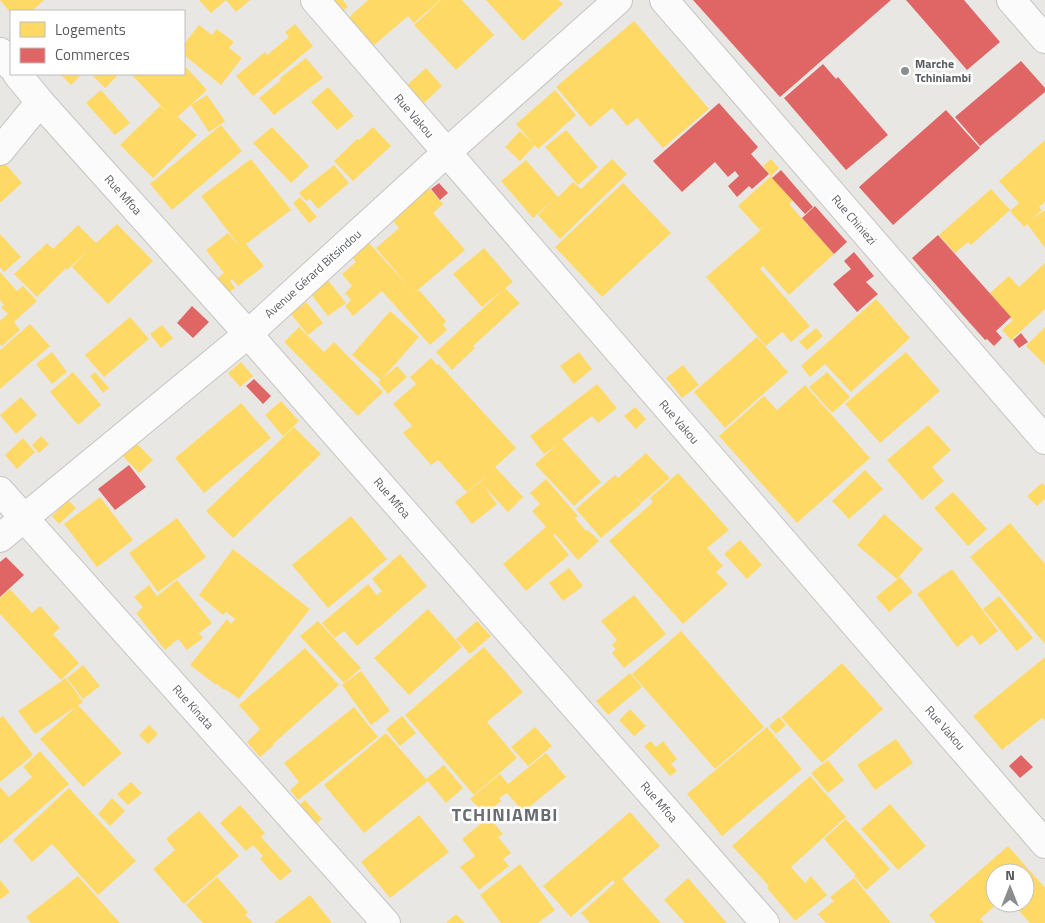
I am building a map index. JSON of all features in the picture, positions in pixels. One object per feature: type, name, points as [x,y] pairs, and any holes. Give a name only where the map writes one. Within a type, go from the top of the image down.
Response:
[{"type":"street","name":"Rue Vakou","points":[[314,0],[1045,844]]},
{"type":"street","name":"Avenue Gérard Bitsindou","points":[[0,538],[248,334],[446,153],[618,0]]},
{"type":"street","name":"Rue Chiniezi","points":[[664,0],[1045,440]]},
{"type":"street","points":[[1011,0],[1045,39]]},
{"type":"street","points":[[0,52],[10,65]]},
{"type":"street","name":"Rue Mfoa","points":[[19,75],[40,102],[248,334],[765,923]]},
{"type":"street","points":[[0,150],[40,102]]},
{"type":"street","name":"Rue Kinata","points":[[0,491],[386,923]]},
{"type":"building: Logements","points":[[0,0],[44,0],[33,10],[10,10],[10,12]]},
{"type":"building: Logements","points":[[199,0],[226,0],[211,13]]},
{"type":"building: Logements","points":[[226,0],[250,0],[236,12]]},
{"type":"building: Logements","points":[[322,0],[343,0],[348,7],[335,17]]},
{"type":"building: Logements","points":[[368,0],[440,0],[414,23],[408,16],[372,47],[347,19]]},
{"type":"building: Logements","points":[[441,0],[462,0],[494,35],[456,70],[414,25]]},
{"type":"building: Logements","points":[[486,0],[559,0],[563,4],[523,41]]},
{"type":"building: Logements","points":[[634,21],[709,109],[663,148],[637,118],[627,126],[612,108],[590,127],[556,87]]},
{"type":"building: Logements","points":[[295,24],[313,46],[253,96],[236,76],[265,52],[267,55],[289,37],[285,32]]},
{"type":"building: Logements","points":[[199,25],[212,35],[217,29],[234,42],[229,48],[242,58],[221,85],[185,56],[185,43]]},
{"type":"building: Logements","points":[[306,58],[323,78],[274,115],[259,98],[281,80],[280,78]]},
{"type":"building: Logements","points":[[185,66],[207,90],[174,120],[178,117],[197,135],[153,178],[120,145],[160,106],[169,114],[132,75],[185,75]]},
{"type":"building: Logements","points":[[426,68],[442,86],[424,103],[407,85]]},
{"type":"building: Logements","points":[[61,75],[81,75],[71,85]]},
{"type":"building: Logements","points":[[92,75],[118,75],[105,88]]},
{"type":"building: Logements","points":[[328,87],[354,116],[337,130],[311,102]]},
{"type":"building: Logements","points":[[101,90],[130,123],[115,135],[86,103]]},
{"type":"building: Logements","points":[[555,90],[576,115],[538,149],[535,145],[520,161],[505,147],[520,131],[533,143],[516,124]]},
{"type":"building: Logements","points":[[207,95],[225,121],[209,132],[191,105]]},
{"type":"building: Logements","points":[[221,125],[242,151],[172,210],[150,184]]},
{"type":"building: Logements","points":[[272,127],[309,166],[291,183],[253,143]]},
{"type":"building: Logements","points":[[373,127],[391,146],[353,181],[334,161]]},
{"type":"building: Logements","points":[[566,130],[598,167],[578,185],[545,147]]},
{"type":"building: Logements","points":[[1045,140],[1045,202],[1039,207],[1042,210],[1032,219],[1045,210],[1045,248],[1027,224],[1024,227],[1010,211],[1019,203],[999,181]]},
{"type":"building: Logements","points":[[251,159],[291,210],[246,244],[264,266],[238,286],[232,279],[230,281],[235,288],[225,296],[214,281],[224,273],[206,250],[228,233],[241,248],[201,196]]},
{"type":"building: Logements","points":[[612,159],[627,174],[560,239],[538,215],[553,200],[533,218],[501,181],[526,160],[558,197],[573,182],[581,189]]},
{"type":"building: Logements","points":[[771,159],[779,168],[771,176],[763,166]]},
{"type":"building: Logements","points":[[3,161],[22,183],[0,203],[0,163]]},
{"type":"building: Logements","points":[[334,165],[349,183],[318,209],[310,199],[306,201],[299,193]]},
{"type":"building: Logements","points":[[771,176],[793,201],[789,204],[834,254],[789,295],[763,266],[760,269],[810,326],[791,342],[782,332],[766,346],[706,277],[770,222],[760,230],[738,206]]},
{"type":"building: Logements","points":[[623,183],[671,233],[602,297],[555,247]]},
{"type":"building: Logements","points":[[429,188],[443,204],[433,213],[465,250],[413,294],[419,290],[446,321],[443,325],[447,330],[430,345],[382,291],[353,316],[345,306],[351,300],[345,293],[352,286],[342,274],[356,262],[351,256],[368,242],[409,287],[376,248],[399,228],[392,220]]},
{"type":"building: Logements","points":[[991,189],[1010,210],[971,245],[968,242],[955,253],[939,235]]},
{"type":"building: Logements","points":[[300,197],[317,217],[309,223],[293,203]]},
{"type":"building: Logements","points":[[117,224],[153,261],[108,304],[72,267],[87,251],[67,270],[66,268],[37,297],[14,274],[47,243],[53,249],[78,225],[96,243]]},
{"type":"building: Logements","points":[[0,234],[21,257],[4,272],[0,267]]},
{"type":"building: Logements","points":[[484,248],[513,282],[505,288],[520,303],[473,346],[475,348],[452,370],[436,352],[504,289],[482,307],[453,274]]},
{"type":"building: Logements","points":[[1045,263],[1045,309],[1011,340],[1002,330],[1013,320],[990,293],[1009,276],[1019,287]]},
{"type":"building: Logements","points":[[0,272],[17,291],[23,286],[37,301],[14,322],[20,330],[2,346],[0,344],[0,321],[8,314],[1,307],[4,305],[0,300]]},
{"type":"building: Logements","points":[[327,279],[346,303],[328,316],[310,293]]},
{"type":"building: Logements","points":[[876,299],[910,338],[851,392],[825,364],[810,377],[801,366]]},
{"type":"building: Logements","points":[[306,302],[323,323],[308,335],[291,314]]},
{"type":"building: Logements","points":[[390,311],[419,337],[382,379],[397,366],[407,377],[388,394],[378,382],[381,380],[352,355]]},
{"type":"building: Logements","points":[[130,317],[149,339],[104,377],[85,355]]},
{"type":"building: Logements","points":[[30,324],[50,346],[0,389],[0,350]]},
{"type":"building: Logements","points":[[162,325],[173,338],[161,348],[150,334]]},
{"type":"building: Logements","points":[[299,327],[324,352],[334,342],[383,392],[358,416],[284,342]]},
{"type":"building: Logements","points":[[1045,327],[1045,365],[1026,346]]},
{"type":"building: Logements","points":[[816,328],[823,336],[807,350],[799,342]]},
{"type":"building: Logements","points":[[757,337],[788,372],[725,428],[694,392]]},
{"type":"building: Logements","points":[[52,352],[67,372],[52,384],[36,364]]},
{"type":"building: Logements","points":[[579,352],[592,369],[574,384],[560,366]]},
{"type":"building: Logements","points":[[906,352],[940,391],[880,443],[845,404]]},
{"type":"building: Logements","points":[[431,358],[437,365],[439,364],[516,448],[495,467],[523,497],[508,512],[483,485],[497,504],[472,524],[455,502],[480,482],[486,476],[467,492],[438,460],[431,465],[403,433],[412,426],[393,404],[416,384],[410,377]]},
{"type":"building: Logements","points":[[241,362],[253,376],[240,387],[228,373]]},
{"type":"building: Logements","points":[[683,365],[699,385],[682,398],[666,378]]},
{"type":"building: Logements","points":[[73,372],[101,405],[78,425],[50,392]]},
{"type":"building: Logements","points":[[95,372],[109,388],[103,393],[90,376]]},
{"type":"building: Logements","points":[[827,372],[850,397],[832,413],[809,387]]},
{"type":"building: Logements","points":[[597,384],[617,408],[598,423],[592,416],[562,439],[601,482],[574,506],[535,464],[558,444],[544,454],[530,436]]},
{"type":"building: Logements","points":[[805,385],[870,458],[797,523],[719,436],[764,396],[777,410]]},
{"type":"building: Logements","points":[[21,397],[37,415],[16,434],[0,415]]},
{"type":"building: Logements","points":[[281,401],[299,421],[283,436],[265,415]]},
{"type":"building: Logements","points":[[241,403],[271,438],[204,493],[175,458]]},
{"type":"building: Logements","points":[[635,407],[646,419],[636,429],[624,416]]},
{"type":"building: Logements","points":[[928,425],[951,450],[932,467],[944,481],[922,500],[887,460]]},
{"type":"building: Logements","points":[[294,427],[321,454],[233,538],[206,511]]},
{"type":"building: Logements","points":[[41,436],[49,444],[39,453],[32,445]]},
{"type":"building: Logements","points":[[23,438],[35,452],[17,469],[5,455]]},
{"type":"building: Logements","points":[[136,443],[153,460],[139,473],[122,455]]},
{"type":"building: Logements","points":[[646,453],[670,478],[641,503],[634,495],[641,504],[601,538],[576,509],[615,475],[618,478]]},
{"type":"building: Logements","points":[[865,470],[883,489],[849,519],[832,501]]},
{"type":"building: Logements","points":[[678,473],[729,530],[707,548],[723,566],[716,572],[728,584],[683,624],[609,541],[653,502],[650,498]]},
{"type":"building: Logements","points":[[546,479],[578,516],[575,518],[586,531],[588,530],[599,541],[578,560],[555,534],[553,535],[569,555],[526,591],[503,564],[546,527],[532,511],[540,504],[530,493]]},
{"type":"building: Logements","points":[[1042,483],[1045,486],[1045,499],[1037,506],[1027,496]]},
{"type":"building: Logements","points":[[953,492],[987,529],[968,546],[934,508]]},
{"type":"building: Logements","points":[[100,497],[133,540],[97,567],[64,524]]},
{"type":"building: Logements","points":[[68,500],[76,508],[59,524],[52,516]]},
{"type":"building: Logements","points":[[884,514],[923,549],[897,579],[857,545]]},
{"type":"building: Logements","points":[[351,516],[387,559],[328,608],[292,565]]},
{"type":"building: Logements","points":[[177,518],[206,557],[158,592],[129,553]]},
{"type":"building: Logements","points":[[1010,523],[1045,564],[1045,644],[970,557]]},
{"type":"building: Logements","points":[[740,540],[762,565],[747,579],[724,554]]},
{"type":"building: Logements","points":[[233,549],[310,609],[239,699],[216,685],[190,665],[227,619],[231,624],[235,619],[226,612],[223,615],[199,595]]},
{"type":"building: Logements","points":[[400,554],[427,586],[357,646],[344,631],[335,638],[322,623],[368,584],[377,595],[382,591],[372,579]]},
{"type":"building: Logements","points":[[569,568],[583,586],[563,601],[549,583]]},
{"type":"building: Logements","points":[[952,569],[998,631],[980,645],[972,635],[957,647],[917,594]]},
{"type":"building: Logements","points":[[900,577],[913,592],[889,612],[876,597]]},
{"type":"building: Logements","points":[[177,580],[212,623],[199,633],[203,638],[187,650],[178,639],[165,650],[136,613],[143,607],[134,597],[149,585],[157,596]]},
{"type":"building: Logements","points":[[10,589],[32,613],[40,606],[60,628],[53,634],[79,663],[61,680],[0,614],[0,598]]},
{"type":"building: Logements","points":[[634,595],[666,634],[624,668],[612,653],[616,649],[612,645],[617,640],[601,621]]},
{"type":"building: Logements","points":[[999,596],[1033,638],[1017,651],[983,609]]},
{"type":"building: Logements","points":[[428,609],[462,647],[409,695],[374,658]]},
{"type":"building: Logements","points":[[318,621],[361,668],[344,683],[300,636]]},
{"type":"building: Logements","points":[[477,621],[491,636],[470,654],[456,639]]},
{"type":"building: Logements","points":[[681,631],[764,727],[715,769],[632,674]]},
{"type":"building: Logements","points":[[484,647],[523,692],[487,722],[517,758],[474,795],[405,715]]},
{"type":"building: Logements","points":[[305,648],[339,685],[260,757],[247,742],[260,729],[239,705]]},
{"type":"building: Logements","points":[[1045,657],[1045,721],[1042,718],[1002,750],[973,716]]},
{"type":"building: Logements","points":[[842,663],[883,709],[822,763],[781,717]]},
{"type":"building: Logements","points":[[83,665],[100,686],[83,699],[67,678]]},
{"type":"building: Logements","points":[[361,671],[390,711],[371,725],[342,685]]},
{"type":"building: Logements","points":[[630,673],[642,687],[608,715],[596,701]]},
{"type":"building: Logements","points":[[66,678],[83,702],[35,734],[18,711]]},
{"type":"building: Logements","points":[[78,705],[122,753],[83,787],[40,739]]},
{"type":"building: Logements","points":[[354,707],[378,737],[298,800],[290,790],[299,782],[284,763]]},
{"type":"building: Logements","points":[[630,709],[646,726],[634,736],[619,720]]},
{"type":"building: Logements","points":[[3,716],[33,755],[0,782],[0,718]]},
{"type":"building: Logements","points":[[402,716],[416,733],[400,746],[386,729]]},
{"type":"building: Logements","points":[[779,717],[786,725],[776,734],[769,726]]},
{"type":"building: Logements","points":[[149,725],[158,734],[148,744],[139,735]]},
{"type":"building: Logements","points":[[535,727],[552,746],[528,766],[511,747]]},
{"type":"building: Logements","points":[[767,727],[802,769],[722,836],[687,794]]},
{"type":"building: Logements","points":[[386,733],[426,779],[444,765],[463,788],[446,803],[428,781],[364,833],[324,785]]},
{"type":"building: Logements","points":[[896,739],[913,763],[875,790],[857,765]]},
{"type":"building: Logements","points":[[651,741],[656,747],[663,741],[677,759],[671,764],[677,771],[670,776],[644,746]]},
{"type":"building: Logements","points":[[40,751],[69,784],[0,844],[0,787],[9,797],[32,777],[23,767]]},
{"type":"building: Logements","points":[[546,753],[566,777],[523,812],[507,793],[499,798],[501,801],[488,812],[482,805],[479,808],[470,799],[500,774],[508,784]]},
{"type":"building: Logements","points":[[828,760],[844,780],[828,793],[811,773]]},
{"type":"building: Logements","points":[[810,776],[846,817],[791,867],[805,883],[811,876],[827,895],[795,921],[767,888],[769,886],[732,846]]},
{"type":"building: Logements","points":[[131,782],[142,793],[128,805],[117,794]]},
{"type":"building: Logements","points":[[69,788],[136,861],[98,895],[52,844],[32,862],[13,840]]},
{"type":"building: Logements","points":[[112,798],[125,811],[110,826],[98,814]]},
{"type":"building: Logements","points":[[305,800],[322,819],[311,829],[294,810]]},
{"type":"building: Logements","points":[[890,804],[926,846],[898,870],[861,829]]},
{"type":"building: Logements","points":[[240,805],[265,833],[261,837],[292,871],[280,881],[260,859],[263,856],[253,845],[246,851],[220,823]]},
{"type":"building: Logements","points":[[199,811],[239,856],[184,904],[153,869],[175,850],[166,839]]},
{"type":"building: Logements","points":[[630,812],[660,846],[622,879],[661,923],[590,923],[581,913],[615,883],[613,880],[571,917],[543,886]]},
{"type":"building: Logements","points":[[419,815],[449,852],[390,898],[361,862]]},
{"type":"building: Logements","points":[[489,817],[503,834],[498,837],[511,853],[503,859],[509,866],[479,890],[460,867],[475,856],[462,839]]},
{"type":"building: Logements","points":[[846,819],[890,869],[866,890],[854,876],[856,875],[824,839]]},
{"type":"building: Logements","points":[[1008,846],[1023,863],[989,863]]},
{"type":"building: Logements","points":[[520,864],[555,910],[538,923],[501,923],[480,895]]},
{"type":"building: Logements","points":[[985,866],[985,913],[987,913],[980,919],[984,923],[936,923],[929,915]]},
{"type":"building: Logements","points":[[78,876],[120,923],[31,923],[26,917]]},
{"type":"building: Logements","points":[[217,877],[248,912],[245,915],[253,923],[203,923],[186,905]]},
{"type":"building: Logements","points":[[1035,877],[1045,888],[1045,923],[1030,923],[1021,913],[1035,913]]},
{"type":"building: Logements","points":[[688,878],[727,923],[685,923],[664,900]]},
{"type":"building: Logements","points":[[854,878],[891,923],[826,923],[818,914],[834,901],[830,897]]},
{"type":"building: Logements","points":[[0,880],[10,892],[1,899],[0,898]]},
{"type":"building: Logements","points":[[310,895],[332,923],[274,923]]},
{"type":"building: Logements","points":[[456,914],[465,923],[446,923]]},
{"type":"building: Commerces","points":[[693,0],[891,0],[780,97]]},
{"type":"building: Commerces","points":[[906,0],[964,0],[1000,42],[967,70]]},
{"type":"building: Commerces","points":[[1021,61],[1045,88],[1045,92],[980,146],[955,117]]},
{"type":"building: Commerces","points":[[823,64],[836,79],[838,77],[888,135],[846,170],[784,98]]},
{"type":"building: Commerces","points":[[719,103],[758,147],[751,154],[769,174],[752,189],[749,186],[737,197],[728,186],[739,176],[735,171],[728,177],[715,162],[682,192],[653,161]]},
{"type":"building: Commerces","points":[[946,110],[980,148],[893,225],[859,187]]},
{"type":"building: Commerces","points":[[781,170],[813,207],[805,214],[772,178]]},
{"type":"building: Commerces","points":[[439,183],[448,193],[440,200],[431,189]]},
{"type":"building: Commerces","points":[[815,206],[847,242],[834,254],[802,218]]},
{"type":"building: Commerces","points":[[938,235],[1011,317],[996,331],[1002,338],[994,346],[987,339],[985,340],[912,258]]},
{"type":"building: Commerces","points":[[854,252],[874,276],[866,282],[878,294],[857,312],[833,284],[851,269],[844,261]]},
{"type":"building: Commerces","points":[[192,306],[209,322],[193,338],[177,323]]},
{"type":"building: Commerces","points":[[1021,333],[1028,342],[1019,348],[1013,340]]},
{"type":"building: Commerces","points":[[254,379],[271,396],[263,404],[246,386]]},
{"type":"building: Commerces","points":[[129,465],[146,487],[115,510],[98,489]]},
{"type":"building: Commerces","points":[[6,557],[24,575],[0,597],[0,562]]},
{"type":"building: Commerces","points":[[1021,755],[1033,767],[1020,778],[1009,766]]},
{"type":"place","name":"Marche Tchiniambi","points":[[905,71]]},
{"type":"district","name":"TCHINIAMBI","points":[[505,815]]}]
